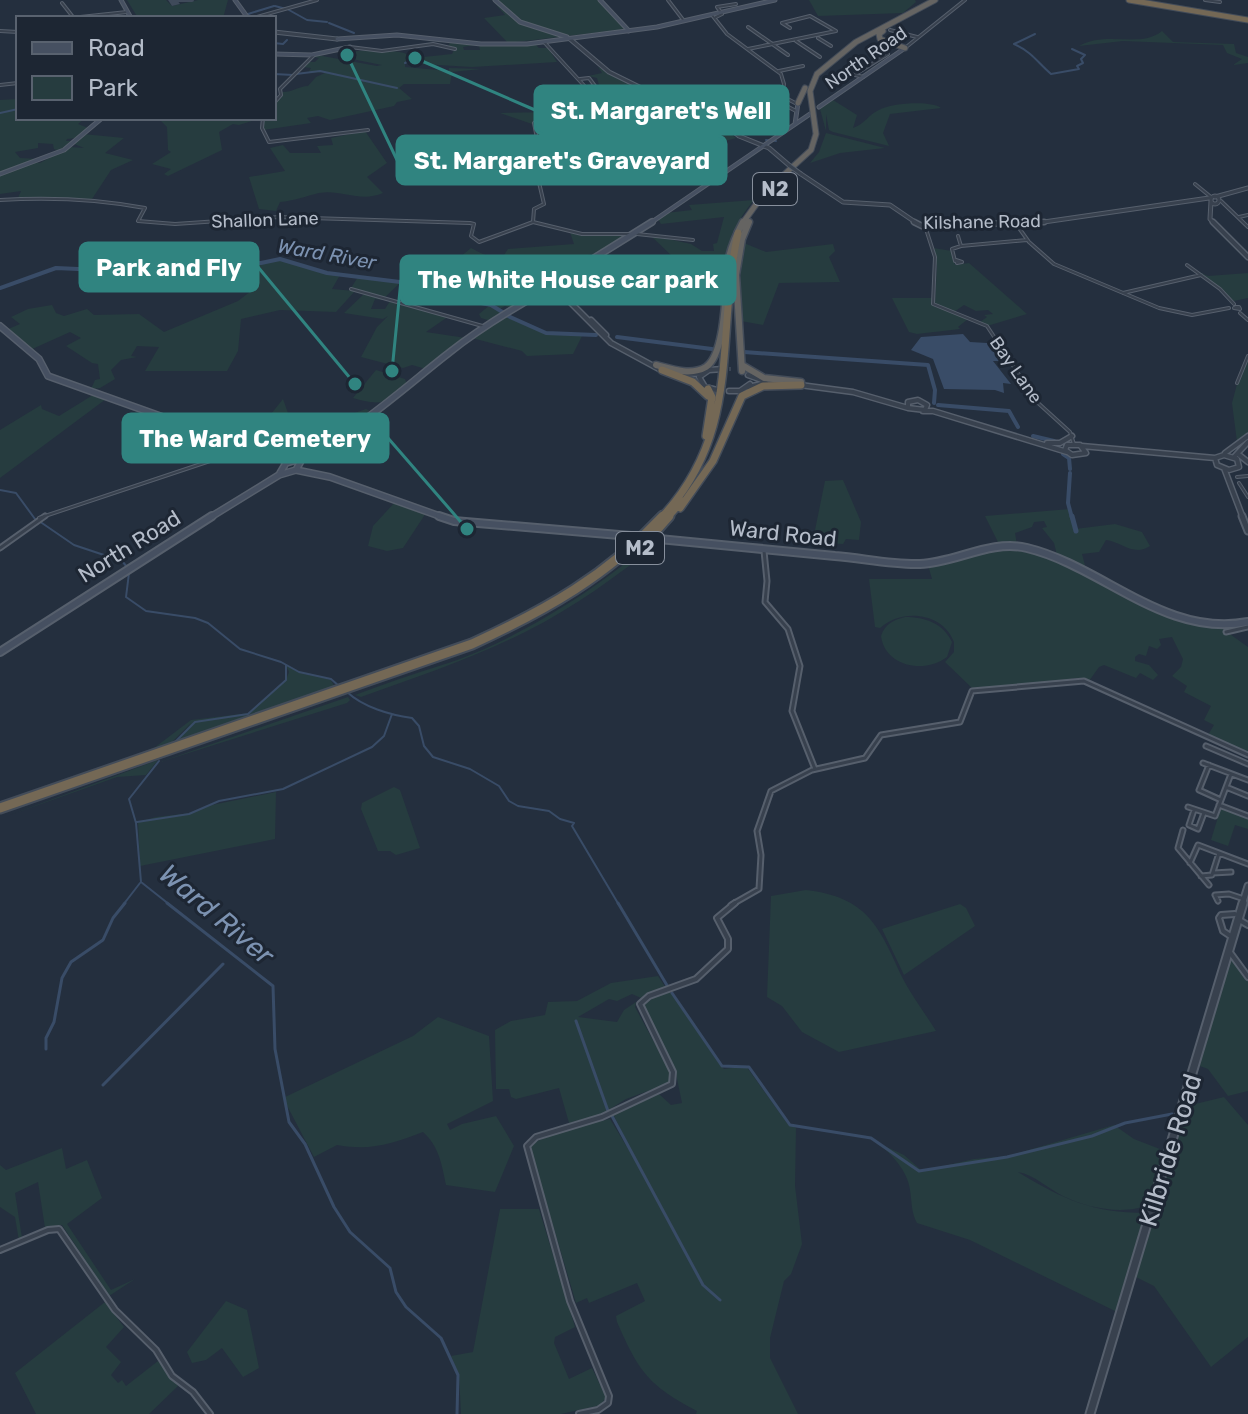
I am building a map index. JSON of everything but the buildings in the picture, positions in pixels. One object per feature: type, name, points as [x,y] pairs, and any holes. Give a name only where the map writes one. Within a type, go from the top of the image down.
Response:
[{"type":"highway","name":"N2","points":[[738,252],[746,228],[758,208],[817,150],[822,134],[813,97],[818,80],[840,58],[938,0]]},
{"type":"highway","name":"N2","points":[[738,233],[758,200],[812,149],[817,131],[809,101],[810,86],[821,69],[886,25],[938,0]]},
{"type":"highway","points":[[1129,0],[1248,19]]},
{"type":"highway","points":[[1138,0],[1248,19]]},
{"type":"highway","points":[[890,28],[880,33],[879,37],[905,48]]},
{"type":"highway","points":[[798,108],[813,76],[846,51]]},
{"type":"highway","points":[[709,370],[715,363],[729,258],[738,233]]},
{"type":"highway","name":"M2","points":[[0,808],[126,762],[347,692],[458,650],[532,616],[592,579],[657,522],[696,470],[720,409],[731,262],[738,233]]},
{"type":"highway","points":[[738,252],[735,283],[742,364],[752,373],[769,379],[800,383]]},
{"type":"highway","name":"M2","points":[[0,815],[108,774],[469,651],[536,620],[605,576],[670,519],[705,465],[721,426],[726,402],[738,252]]},
{"type":"highway","points":[[659,367],[689,371],[707,366],[713,358],[720,333]]},
{"type":"highway","points":[[739,352],[745,373]]},
{"type":"highway","points":[[659,367],[693,382],[705,392],[710,405],[709,423]]},
{"type":"highway","points":[[670,519],[703,477],[740,398],[751,389],[800,383]]},
{"type":"highway","points":[[657,522],[693,468],[709,423],[712,394],[704,386]]},
{"type":"highway","points":[[732,420],[738,397],[746,388]]},
{"type":"main road","points":[[121,0],[130,16]]},
{"type":"main road","points":[[235,0],[249,16]]},
{"type":"main road","points":[[495,0],[525,24],[570,39]]},
{"type":"main road","points":[[600,0],[629,31]]},
{"type":"main road","points":[[350,47],[338,44],[337,39],[397,35],[493,45],[544,42],[714,17],[775,0]]},
{"type":"main road","points":[[276,54],[315,54],[350,47]]},
{"type":"main road","name":"North Road","points":[[819,107],[905,48]]},
{"type":"main road","points":[[545,289],[555,290],[562,282],[807,116],[798,108]]},
{"type":"main road","points":[[795,124],[798,108]]},
{"type":"main road","points":[[0,174],[64,150],[100,120]]},
{"type":"main road","name":"North Road","points":[[0,652],[127,567],[279,475],[387,404],[448,352],[554,281],[562,282]]},
{"type":"main road","name":"Ward Road","points":[[0,326],[39,359],[48,376],[454,521],[928,564],[981,550],[1024,547],[1060,559],[1141,603],[1207,623],[1227,626],[1247,624]]},
{"type":"street","points":[[258,16],[317,0]]},
{"type":"street","points":[[668,0],[684,21]]},
{"type":"street","name":"North Road","points":[[905,48],[965,0]]},
{"type":"street","points":[[1205,0],[1220,2]]},
{"type":"street","points":[[62,3],[71,16]]},
{"type":"street","points":[[722,14],[717,7],[736,4]]},
{"type":"street","points":[[90,16],[127,12]]},
{"type":"street","points":[[748,50],[836,31],[810,16],[782,23],[790,28]]},
{"type":"street","points":[[714,17],[727,34],[778,72],[784,83],[782,98],[798,108]]},
{"type":"street","points":[[748,27],[788,55]]},
{"type":"street","points":[[890,28],[919,38]]},
{"type":"street","points":[[276,32],[337,39]]},
{"type":"street","points":[[817,36],[831,46]]},
{"type":"street","points":[[433,44],[437,39]]},
{"type":"street","name":"Kilshane Road","points":[[570,39],[614,75],[723,123],[739,136],[764,145],[843,202],[890,205],[902,216],[925,226],[1037,223],[1215,200],[1248,188]]},
{"type":"street","points":[[795,40],[820,57]]},
{"type":"street","points":[[544,42],[561,65],[570,68],[600,105],[561,105],[554,116],[540,118],[534,123],[538,144],[531,148],[544,204],[534,209],[533,222],[582,234],[633,234],[693,240]]},
{"type":"street","points":[[350,47],[382,51],[433,44],[455,49]]},
{"type":"street","points":[[276,101],[281,95],[280,89],[315,54]]},
{"type":"street","points":[[854,75],[887,55],[875,54]]},
{"type":"street","points":[[863,63],[873,65]]},
{"type":"street","points":[[778,72],[803,66]]},
{"type":"street","points":[[844,72],[863,77]]},
{"type":"street","points":[[580,79],[589,78],[595,86],[587,87]]},
{"type":"street","points":[[597,98],[634,94]]},
{"type":"street","points":[[723,123],[771,102],[798,108]]},
{"type":"street","points":[[263,120],[262,128],[269,142],[368,130]]},
{"type":"street","points":[[1195,184],[1248,227]]},
{"type":"street","name":"Shallon Lane","points":[[0,200],[36,197],[111,201],[145,208],[138,221],[175,224],[274,217],[470,223],[474,224],[471,236],[479,242],[533,222]]},
{"type":"street","points":[[1215,200],[1208,213],[1211,220],[1248,257]]},
{"type":"street","points":[[1239,217],[1248,216]]},
{"type":"street","name":"Bay Lane","points":[[925,226],[935,257],[933,304],[987,326],[1038,403],[1072,436]]},
{"type":"street","points":[[1019,228],[1027,240],[1064,270],[1123,293],[1181,314],[1235,308]]},
{"type":"street","points":[[958,236],[961,246]]},
{"type":"street","points":[[956,260],[952,249],[961,246],[1027,240]]},
{"type":"street","points":[[1187,265],[1248,320]]},
{"type":"street","points":[[1123,293],[1201,275]]},
{"type":"street","points":[[562,282],[604,334],[659,367],[685,374],[723,369]]},
{"type":"street","points":[[351,289],[486,327]]},
{"type":"street","points":[[555,290],[611,343],[659,367],[722,391]]},
{"type":"street","points":[[1237,383],[1248,356]]},
{"type":"street","points":[[731,369],[758,380],[800,383],[908,405],[1066,449],[1077,456],[1086,452],[1139,452],[1224,468],[1248,464]]},
{"type":"street","points":[[745,373],[751,381],[746,388]]},
{"type":"street","points":[[701,374],[704,386]]},
{"type":"street","points":[[729,391],[765,383],[800,383]]},
{"type":"street","points":[[908,405],[918,400],[1066,449],[1074,444],[1236,458],[1248,464]]},
{"type":"street","points":[[923,411],[927,405]]},
{"type":"street","points":[[1030,439],[1056,444],[1072,436],[1074,444]]},
{"type":"street","points":[[1237,468],[1239,449],[1248,439]]},
{"type":"street","points":[[1218,456],[1248,439]]},
{"type":"street","points":[[1082,446],[1086,452]]},
{"type":"street","points":[[0,548],[38,518],[249,448]]},
{"type":"street","points":[[1239,449],[1239,456],[1248,464]]},
{"type":"street","points":[[1217,465],[1218,456]]},
{"type":"street","points":[[1224,468],[1248,531]]},
{"type":"street","points":[[1229,475],[1237,468]]},
{"type":"street","points":[[1237,477],[1245,475]]},
{"type":"street","points":[[1239,485],[1248,503]]},
{"type":"street","points":[[764,549],[765,602],[788,629],[800,666],[792,711],[815,769]]},
{"type":"street","points":[[1227,630],[1247,624]]},
{"type":"street","points":[[579,1414],[606,1406],[609,1396],[570,1301],[527,1146],[536,1137],[610,1113],[673,1082],[673,1072],[640,1007],[646,998],[704,974],[728,949],[728,939],[717,918],[724,909],[759,889],[761,855],[757,831],[768,794],[815,769],[865,758],[881,735],[960,722],[972,691],[1021,689],[1078,680],[1248,755]]},
{"type":"street","points":[[1206,746],[1248,764]]},
{"type":"street","points":[[1203,763],[1248,780]]},
{"type":"street","points":[[1209,765],[1199,790],[1248,816]]},
{"type":"street","points":[[1188,807],[1215,816],[1231,774]]},
{"type":"street","points":[[1226,787],[1248,796]]},
{"type":"street","points":[[1194,810],[1189,825],[1193,828],[1198,829],[1204,813]]},
{"type":"street","points":[[1183,830],[1178,848],[1209,885]]},
{"type":"street","points":[[1190,863],[1198,845],[1248,864]]},
{"type":"street","points":[[1213,873],[1219,853]]},
{"type":"street","points":[[1201,876],[1231,872]]},
{"type":"street","name":"Kilbride Road","points":[[1090,1414],[1232,937],[1234,916],[1248,886]]},
{"type":"street","points":[[1218,901],[1215,895],[1229,894],[1244,899]]},
{"type":"street","points":[[1232,937],[1223,931],[1219,922],[1221,915],[1234,916],[1248,925]]},
{"type":"street","points":[[1228,950],[1248,977]]},
{"type":"street","points":[[0,1250],[53,1228],[59,1229],[119,1315],[156,1350],[180,1383],[193,1392],[210,1414]]},
{"type":"green space","points":[[127,0],[166,0],[172,6],[198,0],[228,0],[224,16],[137,16]]},
{"type":"green space","points":[[492,0],[520,23],[559,36],[528,25],[496,0],[599,0],[627,29],[508,43],[484,18],[505,15]]},
{"type":"green space","points":[[809,0],[916,2],[903,13],[818,16]]},
{"type":"green space","points":[[1162,31],[1173,42],[1234,44],[1236,53],[1248,57],[1248,63],[1233,65],[1242,59],[1227,53],[1223,45],[1123,41],[1079,46],[1101,39],[1144,39]]},
{"type":"green space","points":[[450,42],[474,45],[463,47],[464,50],[480,50],[479,45],[536,45],[548,48],[557,62],[472,67],[405,63],[405,67],[449,71],[449,68],[481,69],[452,72],[450,84],[404,84],[399,88],[412,99],[397,102],[394,106],[330,120],[318,116],[307,118],[311,123],[263,130],[264,120],[276,120],[276,101],[281,92],[308,86],[316,77],[327,72],[308,73],[311,68],[303,67],[315,62],[319,58],[314,57],[317,55],[377,66],[382,65],[342,57],[341,54],[388,50],[414,58],[452,54],[454,50],[448,48]]},
{"type":"green space","points":[[598,67],[663,99],[652,110],[664,112],[666,110],[656,107],[663,100],[712,119],[736,138],[682,153],[684,155],[634,163],[611,141],[611,133],[587,133],[557,126],[554,116],[540,118],[532,124],[500,113],[555,112],[556,115],[561,106],[600,106],[605,111],[585,123],[594,127],[600,123],[609,125],[612,133],[651,129],[680,151],[651,128],[659,117],[639,120],[608,113],[599,99],[634,95],[635,92],[634,89],[602,94],[596,86],[599,85],[597,78],[588,76],[602,73]]},
{"type":"green space","points":[[16,99],[16,120],[83,120],[78,124],[88,128],[76,138],[67,139],[73,141],[60,151],[54,149],[53,144],[38,143],[38,148],[15,152],[20,158],[38,159],[0,173],[0,100]]},
{"type":"green space","points":[[833,100],[857,115],[853,128],[875,112],[892,106],[920,103],[941,108],[890,114],[883,133],[889,146],[829,130],[826,114],[826,131],[820,109]]},
{"type":"green space","points":[[160,120],[255,120],[233,124],[219,132],[222,150],[168,176],[164,174],[171,169],[152,164],[171,152],[168,150],[167,127]]},
{"type":"green space","points":[[365,131],[387,163],[367,177],[383,193],[367,197],[319,193],[280,202],[276,211],[259,209],[249,177],[285,171],[270,148],[283,145],[290,153],[321,153],[317,146],[333,145],[331,138]]},
{"type":"green space","points":[[826,133],[885,148],[840,153],[810,163],[819,152]]},
{"type":"green space","points":[[83,134],[124,138],[105,153],[133,160],[111,170],[92,199],[18,198],[21,191],[0,194],[0,175],[34,162],[40,163],[69,147],[84,148],[72,143]]},
{"type":"green space","points":[[754,200],[732,235],[723,274],[706,274],[696,279],[650,235],[691,244],[702,251],[714,251],[713,244],[717,243],[724,217],[661,224],[658,219],[666,213],[692,210],[689,205]]},
{"type":"green space","points":[[570,232],[629,235],[599,253],[558,261],[571,269],[545,281],[536,292],[526,289],[519,295],[526,299],[511,308],[505,306],[498,310],[502,314],[491,321],[481,318],[479,314],[490,305],[466,298],[491,277],[483,273],[490,267],[460,257],[471,248],[509,269],[502,258],[508,249],[574,244]]},
{"type":"green space","points":[[744,243],[766,252],[833,244],[835,251],[829,257],[840,282],[779,283],[763,325],[741,321],[739,290]]},
{"type":"green space","points":[[933,248],[952,251],[955,265],[969,263],[1027,314],[987,326],[980,322],[987,317],[984,315],[993,314],[988,310],[976,311],[964,305],[954,312],[935,304],[937,258]]},
{"type":"green space","points":[[281,259],[340,275],[332,289],[355,291],[336,312],[280,310],[241,319],[238,351],[227,371],[145,371],[159,347],[137,346],[131,356],[137,357],[121,360],[111,370],[115,379],[100,388],[91,389],[95,380],[100,379],[98,364],[66,346],[81,338],[70,332],[30,350],[6,330],[20,324],[11,317],[28,309],[52,305],[56,313],[64,316],[87,309],[94,315],[139,314],[164,332],[238,301],[251,291],[249,275],[253,263]]},
{"type":"green space","points":[[1199,272],[1208,276],[1248,273],[1248,298],[1234,301]]},
{"type":"green space","points":[[358,277],[400,283],[382,300],[375,299],[371,309],[385,309],[390,301],[394,301],[449,316],[426,332],[466,338],[426,369],[412,365],[403,368],[361,357],[377,327],[388,316],[383,319],[344,313],[365,293],[351,288]]},
{"type":"green space","points":[[892,298],[932,298],[933,306],[968,319],[958,327],[960,329],[917,334],[909,332]]},
{"type":"green space","points":[[505,316],[546,334],[583,334],[573,354],[527,356],[522,351],[472,338]]},
{"type":"green space","points":[[1248,358],[1248,433],[1237,442],[1232,403],[1241,369]]},
{"type":"green space","points":[[376,370],[405,379],[407,385],[382,402],[353,398]]},
{"type":"green space","points":[[93,395],[106,399],[0,478],[0,430],[41,405],[42,409],[59,416]]},
{"type":"green space","points":[[283,399],[288,413],[306,420],[338,413],[340,418],[366,409],[372,412],[299,458],[285,461],[309,444],[293,435],[285,437],[281,433],[285,430],[289,435],[296,432],[279,423],[270,429],[283,438],[256,447],[252,445],[277,436],[257,424],[267,419]]},
{"type":"green space","points":[[843,480],[861,522],[859,540],[846,539],[843,544],[824,543],[814,535],[825,481]]},
{"type":"green space","points":[[396,501],[426,513],[403,548],[387,551],[368,546],[373,526]]},
{"type":"green space","points":[[1070,509],[1075,529],[1115,524],[1142,532],[1150,546],[1139,550],[1106,540],[1099,552],[1082,554],[1087,573],[1057,555],[1054,543],[1042,528],[1047,527],[1044,521],[1034,522],[1032,527],[1015,533],[1017,545],[1000,546],[985,516]]},
{"type":"green space","points":[[651,541],[660,542],[596,590],[527,631],[487,650],[424,674],[361,697],[355,695],[468,656],[524,629],[580,596]]},
{"type":"green space","points":[[1017,548],[1059,560],[1143,605],[1220,627],[1248,647],[1248,754],[1208,735],[1214,725],[1204,720],[1211,706],[1184,692],[1187,686],[1172,676],[1181,667],[1183,659],[1172,637],[1159,639],[1161,645],[1157,649],[1149,646],[1146,656],[1139,654],[1135,657],[1135,661],[1149,665],[1158,675],[1153,680],[1140,673],[1136,678],[1104,665],[1089,681],[1076,678],[1045,685],[972,688],[945,662],[954,652],[954,642],[941,624],[921,616],[910,616],[880,628],[875,627],[869,579],[932,579],[928,565],[993,549]]},
{"type":"green space","points":[[905,617],[926,620],[944,630],[952,642],[947,657],[918,666],[898,661],[890,655],[881,636],[890,623]]},
{"type":"green space","points":[[286,665],[300,673],[331,680],[335,688],[174,745],[191,723],[172,742],[162,745],[172,743],[171,746],[0,803],[154,748],[191,720],[249,713],[286,680],[289,672]]},
{"type":"green space","points":[[348,697],[350,700],[347,703],[160,762]]},
{"type":"green space","points":[[158,760],[146,775],[117,777],[10,815]]},
{"type":"green space","points":[[394,787],[400,790],[420,848],[396,855],[390,851],[378,851],[361,809],[362,803]]},
{"type":"green space","points":[[276,792],[275,839],[140,866],[138,822],[191,813],[212,805]]},
{"type":"green space","points":[[1221,807],[1248,818],[1248,829],[1235,825],[1228,846],[1211,840]]},
{"type":"green space","points":[[806,890],[844,899],[868,917],[878,929],[902,977],[936,1031],[839,1052],[802,1032],[782,1006],[767,997],[771,896]]},
{"type":"green space","points":[[960,904],[966,908],[975,926],[904,975],[882,929]]},
{"type":"green space","points":[[1230,955],[1248,977],[1248,1091],[1228,1096],[1208,1069],[1197,1065]]},
{"type":"green space","points":[[658,976],[666,988],[641,998],[632,994],[617,1001],[609,999],[578,1017],[617,1022],[624,1010],[636,1002],[635,1007],[669,1070],[670,1081],[667,1084],[626,1099],[602,1114],[569,1123],[559,1088],[516,1099],[511,1097],[509,1089],[496,1089],[495,1030],[511,1021],[545,1015],[548,1002],[577,1001],[611,983]]},
{"type":"green space","points":[[670,992],[720,1065],[724,1069],[746,1066],[787,1123],[796,1128],[795,1186],[802,1244],[791,1274],[784,1281],[770,1338],[770,1358],[798,1414],[696,1414],[697,1411],[667,1393],[647,1376],[617,1322],[616,1316],[645,1301],[637,1283],[589,1303],[587,1298],[576,1303],[530,1148],[533,1143],[566,1129],[610,1119],[638,1165],[613,1114],[659,1094],[671,1105],[682,1103],[675,1069],[643,1006],[653,998]]},
{"type":"green space","points":[[438,1017],[489,1036],[493,1101],[447,1124],[450,1130],[496,1116],[514,1146],[495,1192],[446,1185],[436,1150],[423,1132],[381,1145],[337,1145],[314,1157],[283,1098],[413,1036]]},
{"type":"green space","points":[[1224,1097],[1248,1125],[1248,1337],[1211,1367],[1154,1286],[1136,1277],[1187,1106]]},
{"type":"green space","points":[[1114,1125],[1134,1139],[1165,1151],[1150,1204],[1118,1210],[1084,1204],[1110,1210],[1146,1213],[1117,1312],[970,1240],[917,1223],[906,1176],[893,1157],[876,1142],[904,1155],[921,1170],[974,1159],[1008,1156]],"holes":[[[1018,1172],[1030,1176],[1072,1200],[1049,1190]]]},
{"type":"green space","points":[[62,1148],[66,1169],[87,1160],[102,1198],[67,1224],[111,1290],[135,1279],[109,1296],[62,1225],[45,1228],[38,1182],[15,1193],[22,1238],[19,1241],[15,1217],[0,1207],[0,1165],[6,1170]]},
{"type":"green space","points":[[500,1209],[539,1209],[575,1327],[555,1337],[554,1343],[569,1379],[592,1368],[606,1397],[601,1405],[561,1414],[461,1414],[459,1375],[451,1356],[473,1352]]},
{"type":"green space","points":[[226,1301],[247,1310],[259,1368],[243,1377],[222,1348],[206,1360],[192,1363],[187,1352]]},
{"type":"green space","points":[[105,1302],[124,1327],[106,1347],[121,1362],[111,1375],[118,1383],[122,1380],[126,1386],[158,1361],[178,1386],[149,1414],[36,1414],[15,1373]]},
{"type":"water","points":[[963,334],[970,342],[987,343],[1001,361],[993,361],[1011,384],[1003,383],[1004,393],[944,389],[933,359],[911,350],[921,337]]},
{"type":"waterway","points":[[250,16],[248,14],[274,6]]},
{"type":"waterway","points":[[275,6],[286,9]]},
{"type":"waterway","points":[[289,10],[307,20],[327,22]]},
{"type":"waterway","points":[[329,23],[354,33]]},
{"type":"waterway","points":[[1035,34],[1014,44],[1051,74],[1079,69],[1077,66],[1083,63],[1081,59],[1085,55],[1072,49]]},
{"type":"waterway","points":[[276,43],[283,44],[287,40]]},
{"type":"waterway","points":[[405,63],[415,58]]},
{"type":"waterway","points":[[296,74],[320,71],[397,88]]},
{"type":"waterway","points":[[276,74],[293,75]]},
{"type":"waterway","points":[[0,113],[16,109]]},
{"type":"waterway","points":[[766,140],[776,141]]},
{"type":"waterway","name":"Ward River","points":[[0,288],[56,268],[100,270],[127,262],[261,263],[280,259],[327,273],[408,283],[423,291],[491,305],[504,313]]},
{"type":"waterway","name":"Ward River","points":[[508,316],[546,333],[596,335]]},
{"type":"waterway","name":"Ward River","points":[[617,337],[712,349]]},
{"type":"waterway","name":"Ward River","points":[[744,352],[928,365],[935,390],[934,403]]},
{"type":"waterway","name":"Ward River","points":[[938,405],[1009,411],[1018,427]]},
{"type":"waterway","name":"Ward River","points":[[1033,436],[1054,441]]},
{"type":"waterway","name":"Ward River","points":[[1063,454],[1069,458],[1070,469]]},
{"type":"waterway","name":"Ward River","points":[[1070,473],[1068,503],[1072,518]]},
{"type":"waterway","points":[[0,490],[16,493],[35,519]]},
{"type":"waterway","name":"Ward River","points":[[1072,516],[1076,531]]},
{"type":"waterway","points":[[39,521],[74,545],[122,561],[127,567]]},
{"type":"waterway","points":[[129,573],[126,597],[146,611],[195,618],[208,623],[240,649],[281,662],[299,672],[331,679],[339,686]]},
{"type":"waterway","points":[[172,745],[195,722],[248,714],[286,680],[286,665]]},
{"type":"waterway","points":[[347,692],[377,710],[392,714]]},
{"type":"waterway","points":[[137,822],[189,814],[219,801],[283,789],[372,747],[384,736],[392,714]]},
{"type":"waterway","points":[[392,714],[412,718],[419,726],[424,746],[433,757],[470,769],[499,786],[509,801],[518,806],[549,811],[560,819],[574,823],[572,826],[619,905]]},
{"type":"waterway","name":"Ward River","points":[[159,761],[129,799],[136,823],[141,882],[170,905]]},
{"type":"waterway","points":[[123,905],[140,883]]},
{"type":"waterway","points":[[46,1049],[46,1038],[54,1022],[62,978],[71,962],[103,940],[113,918],[125,903]]},
{"type":"waterway","name":"Ward River","points":[[167,903],[273,986],[275,1049],[289,1122],[305,1144],[334,1207],[350,1232],[390,1268],[396,1292],[406,1307],[441,1338],[458,1375],[457,1414]]},
{"type":"waterway","points":[[618,903],[668,987]]},
{"type":"waterway","points":[[103,1085],[223,964]]},
{"type":"waterway","points":[[672,993],[722,1066],[749,1067],[790,1125],[871,1138],[919,1171],[1007,1157],[1092,1136],[1125,1123],[1172,1114]]},
{"type":"waterway","points":[[576,1021],[608,1111]]},
{"type":"waterway","points":[[612,1116],[703,1285],[720,1300]]},
{"type":"taxiway","points":[[173,0],[192,0]]},
{"type":"runway","points":[[172,0],[175,4]]},
{"type":"tunnel","points":[[723,369],[731,369]]},
{"type":"place","name":"St. Margaret's Graveyard","points":[[347,55]]},
{"type":"place","name":"St. Margaret's Well","points":[[415,58]]},
{"type":"place","name":"The White House car park","points":[[392,371]]},
{"type":"place","name":"Park and Fly","points":[[355,384]]},
{"type":"place","name":"The Ward Cemetery","points":[[467,529]]}]
